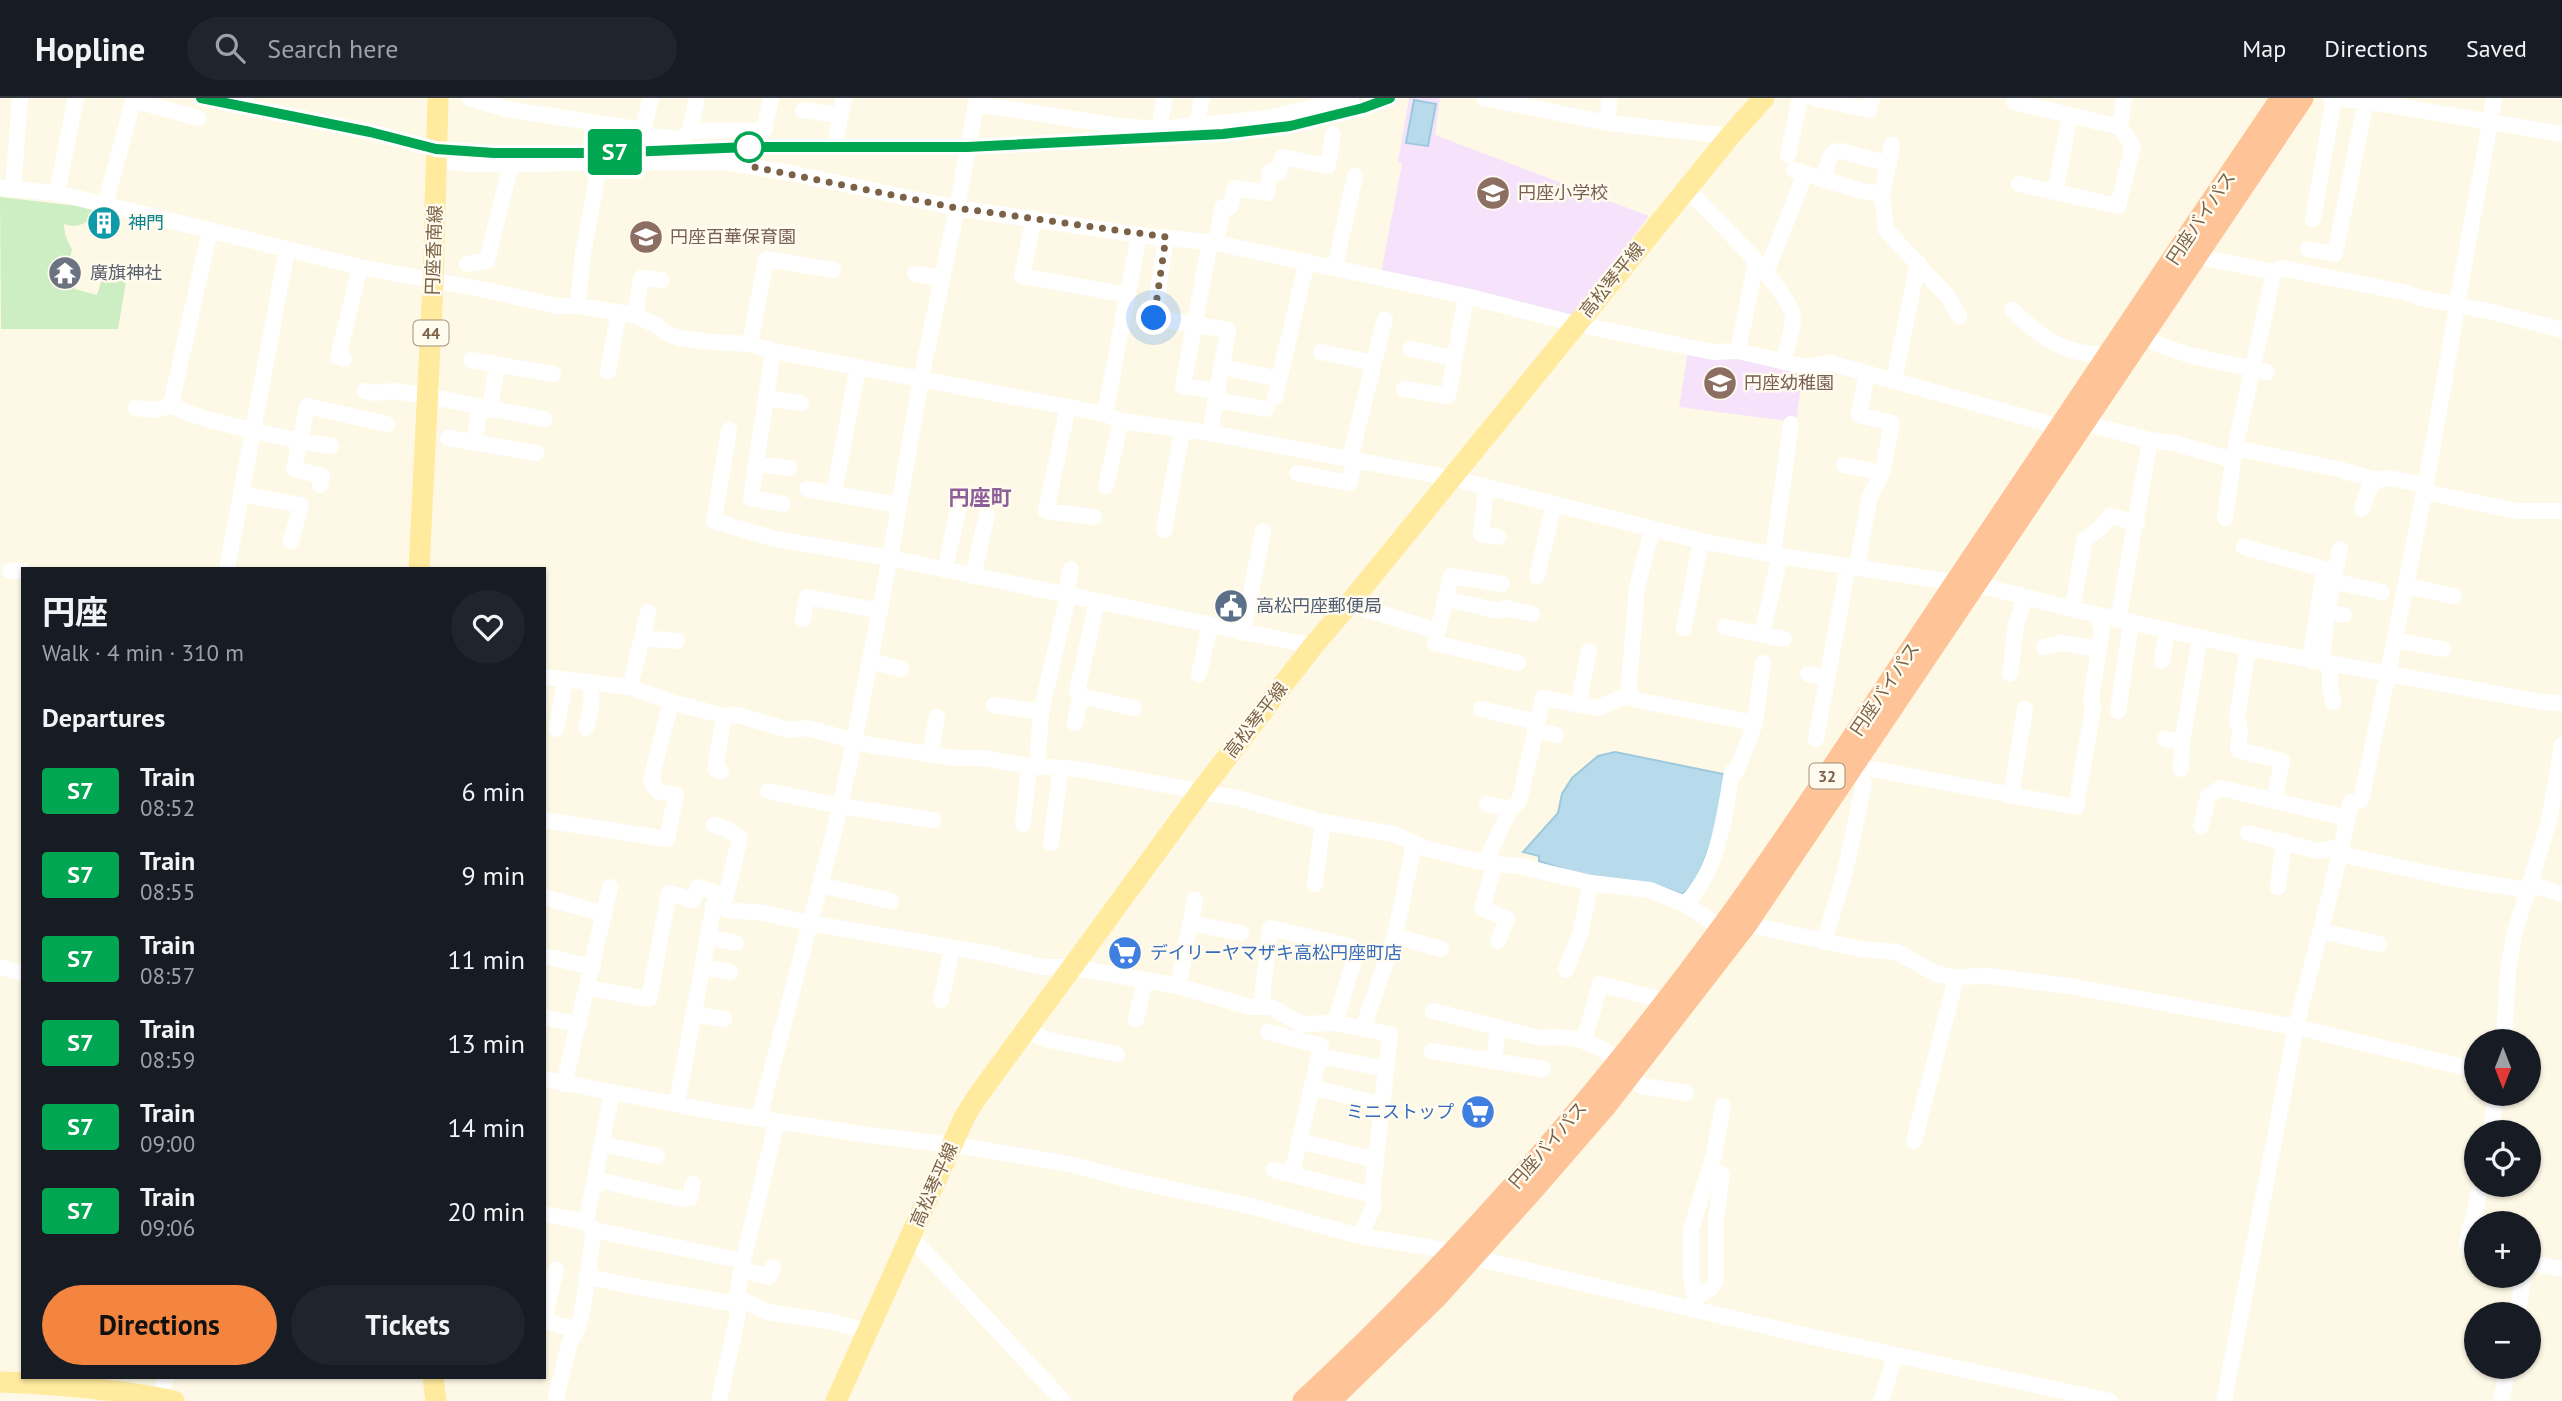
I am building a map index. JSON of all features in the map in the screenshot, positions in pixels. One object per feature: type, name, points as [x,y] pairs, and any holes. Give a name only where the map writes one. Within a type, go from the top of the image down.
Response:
[{"type":"highway","name":"円座バイパス","points":[[1966,583],[2060,427],[2282,98]]},
{"type":"highway","name":"円座バイパス","points":[[1329,1401],[1436,1297],[1462,1256],[1583,1105],[1624,1068],[1746,924],[1846,762],[1966,583],[2084,423],[2302,98]]},
{"type":"highway","name":"円座バイパス","points":[[1624,1068],[1666,1002],[1846,762]]},
{"type":"highway","name":"円座バイパス","points":[[1304,1401],[1423,1286],[1462,1256]]},
{"type":"main road","name":"円座香南線","points":[[419,567],[433,281],[438,98]]},
{"type":"main road","name":"高松琴平線","points":[[836,1401],[952,1145],[977,1097],[1201,791],[1313,646],[1730,136],[1764,98]]},
{"type":"main road","points":[[433,1379],[436,1401]]},
{"type":"main road","points":[[0,1382],[67,1387],[165,1400]]},
{"type":"street","points":[[20,98],[6,189],[57,193],[360,267],[558,306],[578,306],[627,314],[680,338],[750,344],[773,351],[1105,414],[1121,421],[1210,433],[1353,458],[1486,485],[1701,541],[1966,583],[2124,621],[2321,663],[2387,672],[2541,702],[2562,703]]},
{"type":"street","points":[[57,193],[76,98]]},
{"type":"street","points":[[469,98],[506,109],[643,130],[651,136],[681,139],[690,131],[697,98]]},
{"type":"street","points":[[643,130],[651,98]]},
{"type":"street","points":[[690,131],[764,130],[771,98]]},
{"type":"street","points":[[837,133],[844,98]]},
{"type":"street","points":[[1159,129],[1165,98]]},
{"type":"street","points":[[1196,127],[1202,98]]},
{"type":"street","points":[[759,1118],[855,739],[890,558],[920,379],[957,208],[976,101],[1159,129],[1268,118],[1351,98]]},
{"type":"street","points":[[1484,98],[1550,105],[1608,123],[1730,136]]},
{"type":"street","points":[[1608,123],[1609,98]]},
{"type":"street","points":[[1738,351],[1761,267],[1796,166],[1800,98]]},
{"type":"street","points":[[1814,98],[1869,110],[1872,98]]},
{"type":"street","points":[[2120,127],[2124,98]]},
{"type":"street","points":[[2313,219],[2332,98],[2366,101],[2562,134]]},
{"type":"street","points":[[2224,1401],[2297,1027],[2351,802],[2361,800],[2407,586],[2494,98]]},
{"type":"street","points":[[105,205],[134,99],[198,118]]},
{"type":"street","points":[[2308,248],[2335,254],[2366,101]]},
{"type":"street","points":[[2014,102],[2120,127],[2133,146],[2118,206],[2018,184]]},
{"type":"street","points":[[803,110],[840,115]]},
{"type":"street","points":[[2054,192],[2070,115]]},
{"type":"street","points":[[1307,261],[1270,403],[1217,395],[1183,386],[1223,206],[1230,207],[1235,188],[1267,193],[1270,171],[1279,172],[1282,157],[1328,166],[1333,134]]},
{"type":"street","points":[[1892,145],[1882,194],[1886,230],[1948,297],[1959,316]]},
{"type":"street","points":[[1823,180],[1834,152],[1841,151],[1889,164]]},
{"type":"street","points":[[436,162],[725,162],[957,208],[1139,235],[1213,242],[1713,352],[1738,351],[1806,367],[1830,363],[1894,380],[1943,397],[2060,427]]},
{"type":"street","points":[[578,306],[583,253],[600,163]]},
{"type":"street","points":[[467,264],[487,261],[510,164]]},
{"type":"street","points":[[1796,166],[1823,180],[1882,194]]},
{"type":"street","points":[[1335,267],[1355,176]]},
{"type":"street","points":[[1687,189],[1761,267],[1791,308],[1793,319],[1783,361]]},
{"type":"street","points":[[1034,218],[1022,276],[1128,295]]},
{"type":"street","points":[[136,408],[155,410],[171,404],[210,230]]},
{"type":"street","points":[[1105,414],[1139,235]]},
{"type":"street","points":[[1166,237],[1154,318],[1228,330],[1210,433]]},
{"type":"street","points":[[227,567],[287,249]]},
{"type":"street","points":[[2195,256],[2274,272],[2281,268],[2403,292],[2562,330]]},
{"type":"street","points":[[750,344],[766,259],[833,270]]},
{"type":"street","points":[[1894,380],[1918,264]]},
{"type":"street","points":[[344,359],[338,357],[360,267]]},
{"type":"street","points":[[2225,518],[2234,454],[2260,371],[2257,344],[2274,272]]},
{"type":"street","points":[[915,274],[941,278]]},
{"type":"street","points":[[608,371],[641,278],[662,280]]},
{"type":"street","points":[[1404,389],[1448,396],[1465,296]]},
{"type":"street","points":[[2012,310],[2046,340],[2086,355],[2107,355]]},
{"type":"street","points":[[1297,473],[1349,483],[1385,319]]},
{"type":"street","points":[[2141,336],[2199,359],[2260,371]]},
{"type":"street","points":[[1411,349],[1455,358]]},
{"type":"street","points":[[773,351],[751,498],[783,504]]},
{"type":"street","points":[[1321,352],[1374,363]]},
{"type":"street","points":[[471,360],[553,374]]},
{"type":"street","points":[[474,441],[497,365]]},
{"type":"street","points":[[834,493],[858,367]]},
{"type":"street","points":[[1223,367],[1278,379]]},
{"type":"street","points":[[1816,739],[1827,678],[1869,499],[1882,473],[1892,423],[1859,415],[1867,373]]},
{"type":"street","points":[[367,418],[369,392],[394,391],[544,419]]},
{"type":"street","points":[[766,398],[801,403]]},
{"type":"street","points":[[171,404],[208,419],[252,431],[331,446]]},
{"type":"street","points":[[320,485],[322,476],[294,469],[307,406],[387,424]]},
{"type":"street","points":[[1069,407],[1046,511],[1094,517]]},
{"type":"street","points":[[1106,486],[1121,421]]},
{"type":"street","points":[[2084,423],[2150,440],[2337,469],[2376,480],[2389,478],[2517,511],[2562,511]]},
{"type":"street","points":[[1762,634],[1776,555],[1791,424]]},
{"type":"street","points":[[729,430],[714,520],[775,539],[890,558],[1313,646]]},
{"type":"street","points":[[1164,530],[1182,431]]},
{"type":"street","points":[[448,438],[536,453]]},
{"type":"street","points":[[2118,710],[2124,621],[2150,440]]},
{"type":"street","points":[[756,464],[789,468]]},
{"type":"street","points":[[1844,465],[1882,473]]},
{"type":"street","points":[[2362,509],[2368,490],[2376,480]]},
{"type":"street","points":[[1486,485],[1481,534],[1498,537]]},
{"type":"street","points":[[807,488],[898,505]]},
{"type":"street","points":[[241,494],[301,505],[291,541]]},
{"type":"street","points":[[1537,576],[1554,504]]},
{"type":"street","points":[[945,570],[959,505]]},
{"type":"street","points":[[973,576],[987,515]]},
{"type":"street","points":[[2072,609],[2085,539],[2099,529],[2110,516],[2137,523]]},
{"type":"street","points":[[1628,695],[1637,588],[1652,530]]},
{"type":"street","points":[[1243,633],[1263,531]]},
{"type":"street","points":[[1684,628],[1701,541]]},
{"type":"street","points":[[2244,547],[2324,569],[2321,663],[2333,702]]},
{"type":"street","points":[[2321,663],[2327,611],[2340,549]]},
{"type":"street","points":[[1023,824],[1041,712],[1071,569]]},
{"type":"street","points":[[1502,584],[1451,576],[1435,643],[1518,663]]},
{"type":"street","points":[[2332,581],[2382,592]]},
{"type":"street","points":[[2407,586],[2454,596]]},
{"type":"street","points":[[803,619],[807,597],[880,611]]},
{"type":"street","points":[[1446,598],[1499,611],[1506,608],[1532,614]]},
{"type":"street","points":[[2010,674],[2017,624],[2025,598]]},
{"type":"street","points":[[1097,602],[1077,692],[1081,696],[1124,711]]},
{"type":"street","points":[[1349,604],[1438,631]]},
{"type":"street","points":[[2327,611],[2344,615]]},
{"type":"street","points":[[631,687],[648,612]]},
{"type":"street","points":[[1846,762],[2077,807],[2102,629],[2096,614]]},
{"type":"street","points":[[1199,674],[1210,625]]},
{"type":"street","points":[[1726,627],[1784,639]]},
{"type":"street","points":[[2162,661],[2167,630]]},
{"type":"street","points":[[642,638],[677,641]]},
{"type":"street","points":[[2181,769],[2182,742],[2200,638]]},
{"type":"street","points":[[2395,640],[2443,649]]},
{"type":"street","points":[[2044,647],[2062,643],[2098,649]]},
{"type":"street","points":[[2248,648],[2237,718],[2240,731],[2238,750],[2282,761],[2274,801]]},
{"type":"street","points":[[1578,705],[1589,651]]},
{"type":"street","points":[[870,662],[901,669]]},
{"type":"street","points":[[1685,904],[1698,891],[1714,855],[1732,772],[1735,772],[1755,723],[1763,663]]},
{"type":"street","points":[[1808,674],[1827,678]]},
{"type":"street","points":[[546,677],[631,687],[671,702],[724,716],[737,715],[789,730],[807,728],[870,745],[930,755],[983,758],[1095,772],[1266,804],[1322,822],[1353,825],[1393,834],[1414,845],[1490,863],[1519,866],[1591,883],[1650,890],[1685,904],[1722,928],[1746,924],[1861,949],[1897,952],[1936,974],[1953,977],[1989,976],[2069,986],[2297,1027],[2464,1067]]},
{"type":"street","points":[[556,730],[566,679]]},
{"type":"street","points":[[586,728],[592,691],[588,683]]},
{"type":"street","points":[[1498,941],[1507,919],[1482,908],[1490,863],[1510,809],[1519,802],[1543,698],[1597,708],[1628,695]]},
{"type":"street","points":[[1628,695],[1636,700],[1755,723]]},
{"type":"street","points":[[1075,723],[1081,696]]},
{"type":"street","points":[[546,820],[667,839],[676,795],[657,791],[651,780],[671,702]]},
{"type":"street","points":[[994,705],[1041,712]]},
{"type":"street","points":[[1481,709],[1556,735]]},
{"type":"street","points":[[2011,796],[2025,709]]},
{"type":"street","points":[[721,771],[715,769],[724,716]]},
{"type":"street","points":[[930,755],[937,718]]},
{"type":"street","points":[[2165,739],[2182,742]]},
{"type":"street","points":[[2505,1029],[2508,970],[2514,935],[2549,821],[2562,744]]},
{"type":"street","points":[[1824,942],[1845,872],[1864,785],[1846,762]]},
{"type":"street","points":[[1051,843],[1061,768]]},
{"type":"street","points":[[2201,826],[2208,796],[2221,788],[2347,818]]},
{"type":"street","points":[[768,791],[840,806],[933,820]]},
{"type":"street","points":[[1487,804],[1510,809]]},
{"type":"street","points":[[1315,884],[1322,822]]},
{"type":"street","points":[[588,988],[649,999],[670,893],[693,900],[698,887],[726,896],[740,838],[727,829],[714,825]]},
{"type":"street","points":[[2248,833],[2318,850],[2341,850],[2450,877],[2562,894]]},
{"type":"street","points":[[2278,887],[2284,841]]},
{"type":"street","points":[[1363,1028],[1395,936],[1414,845]]},
{"type":"street","points":[[1566,970],[1580,934],[1591,883]]},
{"type":"street","points":[[820,885],[891,901]]},
{"type":"street","points":[[564,1084],[610,887]]},
{"type":"street","points":[[546,898],[604,914]]},
{"type":"street","points":[[1178,986],[1195,900]]},
{"type":"street","points":[[677,1104],[714,904],[731,911],[760,912],[990,954],[1041,967],[1071,967],[1178,986],[1250,1007],[1271,1007],[1301,1024],[1335,1023],[1390,1034],[1372,1195],[1374,1205],[1360,1236]]},
{"type":"street","points":[[1190,923],[1241,933]]},
{"type":"street","points":[[1261,1007],[1270,928],[1349,946],[1354,950],[1355,957],[1335,1023]]},
{"type":"street","points":[[2321,931],[2379,944]]},
{"type":"street","points":[[1395,936],[1441,949]]},
{"type":"street","points":[[708,937],[736,943]]},
{"type":"street","points":[[941,1000],[952,949]]},
{"type":"street","points":[[546,956],[593,967]]},
{"type":"street","points":[[0,967],[21,972]]},
{"type":"street","points":[[702,967],[730,972]]},
{"type":"street","points":[[1914,1140],[1955,986],[1953,977]]},
{"type":"street","points":[[1136,1019],[1145,982]]},
{"type":"street","points":[[1584,1041],[1600,984],[1666,1002]]},
{"type":"street","points":[[1433,1011],[1540,1038],[1555,1036],[1584,1041],[1606,1049],[1643,1086],[1686,1093]]},
{"type":"street","points":[[693,1014],[724,1019]]},
{"type":"street","points":[[546,1017],[579,1025]]},
{"type":"street","points":[[1494,1061],[1498,1027]]},
{"type":"street","points":[[1026,1030],[1049,1040],[1117,1054]]},
{"type":"street","points":[[1268,1032],[1321,1046],[1292,1174]]},
{"type":"street","points":[[1432,1051],[1543,1069]]},
{"type":"street","points":[[1319,1056],[1387,1069]]},
{"type":"street","points":[[546,1080],[776,1121],[1069,1164],[1250,1206],[1360,1236],[1696,1304],[1895,1356],[2110,1401]]},
{"type":"street","points":[[1312,1087],[1383,1105]]},
{"type":"street","points":[[555,1401],[570,1341],[576,1336],[584,1302],[593,1188],[612,1093]]},
{"type":"street","points":[[1696,1304],[1691,1278],[1691,1230],[1714,1154],[1723,1106]]},
{"type":"street","points":[[719,1401],[738,1314],[737,1301],[743,1266],[776,1121]]},
{"type":"street","points":[[1300,1141],[1376,1160]]},
{"type":"street","points":[[602,1144],[657,1156]]},
{"type":"street","points":[[1274,1170],[1372,1195]]},
{"type":"street","points":[[1696,1304],[1716,1280],[1716,1220],[1722,1174]]},
{"type":"street","points":[[593,1188],[603,1181],[681,1199],[690,1198],[693,1184]]},
{"type":"street","points":[[546,1215],[743,1266],[769,1277],[773,1268]]},
{"type":"street","points":[[911,1237],[1063,1401]]},
{"type":"street","points":[[2541,1265],[2562,1269]]},
{"type":"street","points":[[546,1311],[556,1270]]},
{"type":"street","points":[[586,1276],[737,1301],[768,1312],[828,1321],[868,1331]]},
{"type":"street","points":[[546,1320],[561,1326],[578,1328]]},
{"type":"street","points":[[1881,1401],[1895,1356]]},
{"type":"street","points":[[165,1400],[166,1379]]},
{"type":"street","points":[[2501,1401],[2506,1379]]},
{"type":"shaded area","name":"円座小学校","points":[[1409,98],[1440,98],[1435,135],[1649,216],[1576,312],[1568,315],[1381,273],[1402,164],[1398,161]]},
{"type":"shaded area","points":[[1688,350],[1739,354],[1803,371],[1796,422],[1679,407]]},
{"type":"green space","name":"廣旗神社","points":[[0,197],[95,208],[93,218],[86,222],[76,226],[64,224],[65,235],[72,250],[64,268],[71,282],[75,283],[75,289],[97,295],[103,276],[126,282],[118,329],[1,329]]},
{"type":"water","points":[[1414,100],[1436,104],[1428,146],[1406,143]]},
{"type":"water","points":[[1615,752],[1728,775],[1721,817],[1694,886],[1681,894],[1650,884],[1578,873],[1539,861],[1539,856],[1523,852],[1558,813],[1562,794],[1572,778],[1598,756]]},
{"type":"railway","points":[[201,98],[370,132],[436,149],[494,153],[604,153],[748,147],[967,147],[1223,134],[1290,126],[1363,108],[1390,98]]},
{"type":"train","name":"S7","points":[[201,98],[370,132],[436,149],[494,153],[604,153],[748,147],[967,147],[1223,134],[1290,126],[1363,108],[1390,98]]},
{"type":"place","name":"円座小学校","points":[[1493,193]]},
{"type":"place","name":"神門","points":[[104,223]]},
{"type":"place","name":"円座百華保育園","points":[[646,237]]},
{"type":"place","name":"廣旗神社","points":[[65,273]]},
{"type":"place","name":"円座幼稚園","points":[[1720,383]]},
{"type":"place","name":"高松円座郵便局","points":[[1231,606]]},
{"type":"place","name":"デイリーヤマザキ高松円座町店","points":[[1125,953]]},
{"type":"place","name":"ミニストップ","points":[[1478,1112]]},
{"type":"district","name":"円座町","points":[[980,498]]},
{"type":"route","points":[[749,147],[749,166],[957,208],[1166,237],[1154,318]]}]
